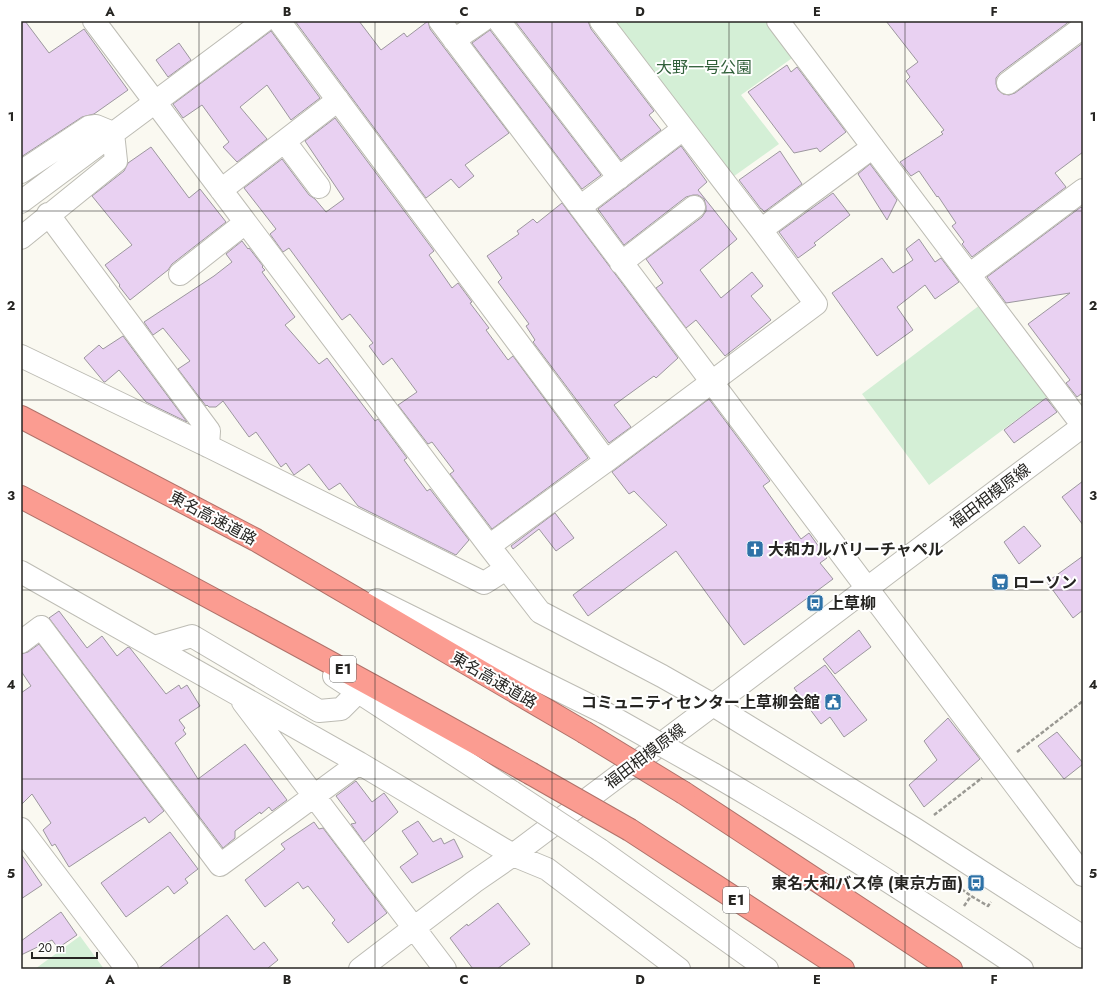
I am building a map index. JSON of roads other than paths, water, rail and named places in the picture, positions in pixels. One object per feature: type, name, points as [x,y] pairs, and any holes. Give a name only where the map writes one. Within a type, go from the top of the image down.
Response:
[{"type":"highway","name":"東名高速道路","points":[[21,417],[256,540],[584,732],[684,793],[951,969]]},
{"type":"highway","name":"E1","points":[[21,497],[155,567],[356,676],[630,830],[843,969]]},
{"type":"street","points":[[94,21],[488,546],[540,612],[662,676],[713,705],[915,829],[1083,937]]},
{"type":"street","points":[[21,202],[264,21]]},
{"type":"street","points":[[279,21],[606,461]]},
{"type":"street","points":[[440,21],[1083,875]]},
{"type":"street","points":[[454,40],[482,21]]},
{"type":"street","points":[[499,21],[619,178]]},
{"type":"street","points":[[488,546],[606,461],[816,304],[601,21]]},
{"type":"street","points":[[778,21],[1083,426]]},
{"type":"street","points":[[1008,83],[1083,27]]},
{"type":"street","points":[[221,190],[338,100]]},
{"type":"street","points":[[21,172],[89,127],[96,126],[113,133]]},
{"type":"street","points":[[580,207],[683,130]]},
{"type":"street","points":[[21,238],[48,214],[116,160],[113,133]]},
{"type":"street","points":[[285,142],[320,187]]},
{"type":"street","points":[[761,230],[873,147]]},
{"type":"street","points":[[969,275],[1083,190]]},
{"type":"street","points":[[621,263],[694,207]]},
{"type":"street","points":[[48,214],[208,431],[208,446]]},
{"type":"street","points":[[180,274],[245,223]]},
{"type":"street","points":[[21,356],[484,582],[506,569]]},
{"type":"street","name":"福田相模原線","points":[[360,969],[1083,426]]},
{"type":"street","points":[[256,540],[604,713],[713,774],[942,915],[1022,969]]},
{"type":"street","points":[[155,567],[359,691],[600,850],[767,969]]},
{"type":"street","points":[[21,572],[359,763],[512,855],[547,870],[679,969]]},
{"type":"street","points":[[21,642],[41,627],[220,865],[359,763]]},
{"type":"street","points":[[154,647],[192,636],[319,711],[341,709],[359,691]]},
{"type":"street","points":[[237,694],[445,969]]},
{"type":"street","points":[[21,829],[127,969]]},
{"type":"place","name":"大和カルバリーチャペル","points":[[755,549]]},
{"type":"place","name":"ローソン","points":[[1000,582]]},
{"type":"place","name":"上草柳","points":[[815,603]]},
{"type":"place","name":"コミュニティセンター上草柳会館","points":[[833,702]]},
{"type":"place","name":"東名大和バス停 (東京方面)","points":[[976,883]]},
{"type":"park label","name":"大野一号公園","points":[[704,67]]}]
